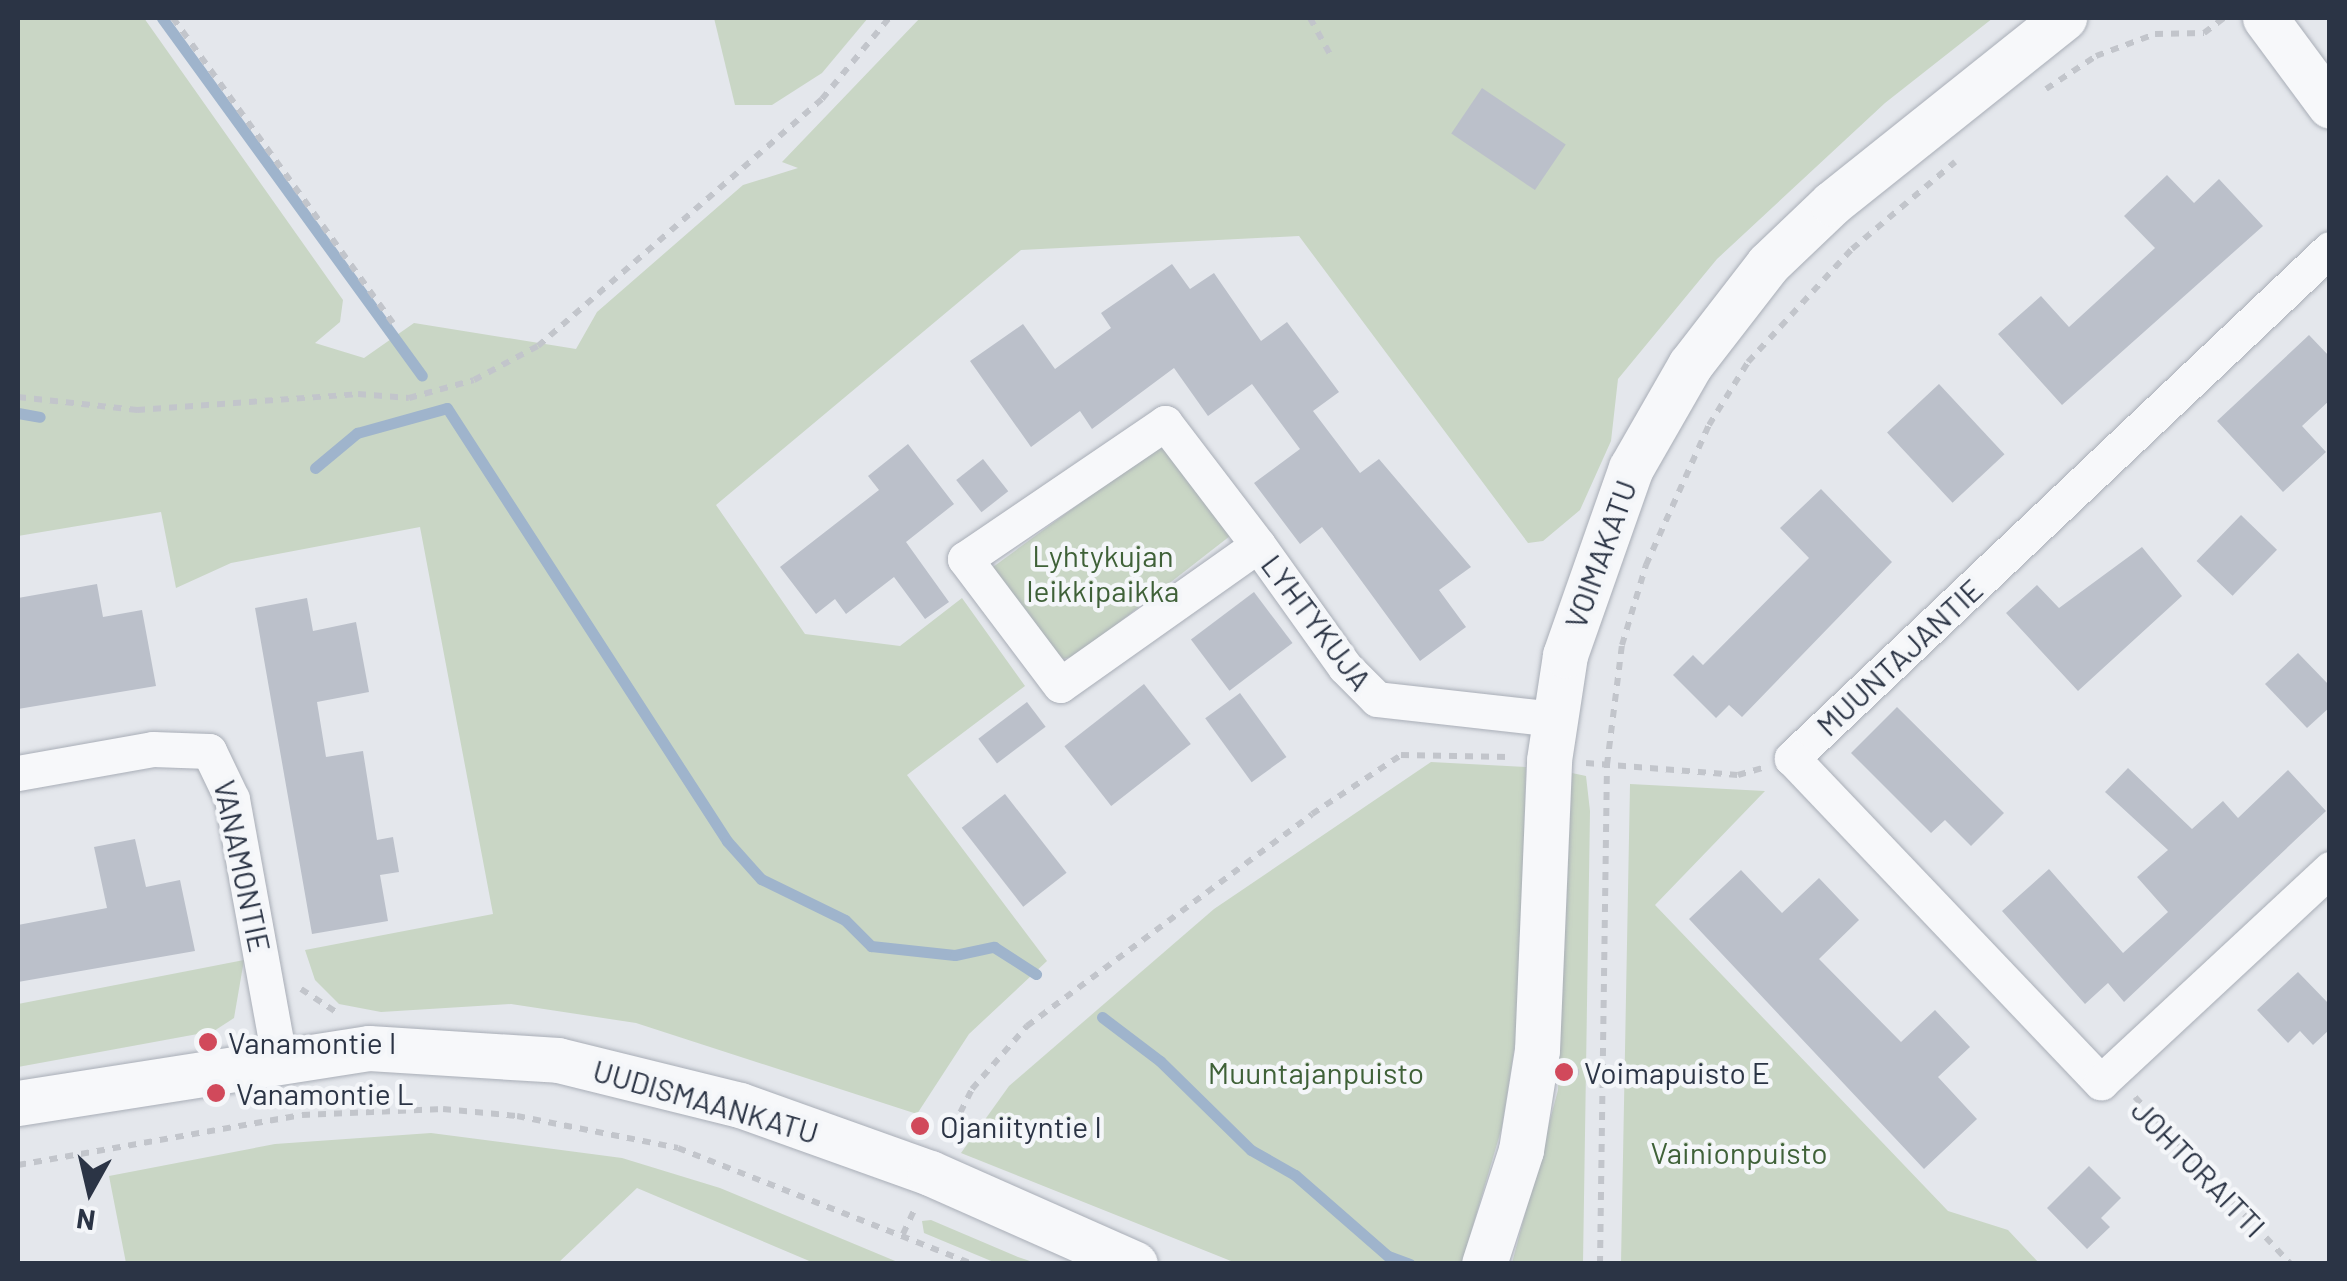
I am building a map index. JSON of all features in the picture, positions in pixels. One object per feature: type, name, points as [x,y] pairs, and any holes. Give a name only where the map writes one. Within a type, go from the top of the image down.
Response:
[{"type":"street","name":"VOIMAKATU","points":[[1484,1264],[1521,1150],[1534,1068],[1554,718],[1581,594],[1610,516],[1656,420],[1726,314],[1832,202],[2064,18]]},
{"type":"street","points":[[2265,18],[2330,106]]},
{"type":"street","name":"MUUNTAJANTIE","points":[[2100,1082],[1792,758],[2330,249]]},
{"type":"street","name":"LYHTYKUJA","points":[[1258,545],[1060,685],[965,560],[1160,423],[1258,545],[1344,667],[1377,700],[1554,718]]},
{"type":"street","name":"VANAMONTIE","points":[[18,773],[153,748],[209,751],[232,798],[279,1058]]},
{"type":"street","points":[[2100,1082],[2330,869]]},
{"type":"street","name":"UUDISMAANKATU","points":[[18,1103],[279,1058],[442,1048],[621,1072],[930,1173],[1135,1264]]},
{"type":"path","points":[[173,18],[393,323]]},
{"type":"path","points":[[18,397],[136,410],[358,394],[408,398],[474,380],[538,346],[822,100],[889,18]]},
{"type":"path","points":[[1310,18],[1331,56]]},
{"type":"path","points":[[2042,92],[2096,56],[2155,34],[2204,34],[2225,18]]},
{"type":"path","points":[[1600,1264],[1606,765],[1622,646],[1641,581],[1710,425],[1795,307],[1969,150]]},
{"type":"path","points":[[942,1149],[972,1090],[1026,1026],[1312,814],[1401,755],[1424,749],[1527,759]]},
{"type":"path","points":[[1606,765],[1738,775],[1792,758]]},
{"type":"path","points":[[268,992],[300,987],[333,1012],[350,1014]]},
{"type":"path","points":[[1564,1072],[1602,1073]]},
{"type":"path","points":[[370,1080],[370,1109]]},
{"type":"path","name":"JOHTORAITTI","points":[[2100,1082],[2134,1096],[2291,1264]]},
{"type":"path","points":[[18,1165],[370,1109],[462,1111],[608,1132],[746,1172],[972,1264]]},
{"type":"path","points":[[903,1234],[916,1204]]},
{"type":"green space","points":[[18,18],[144,18],[343,300],[340,322],[315,343],[364,358],[414,323],[576,349],[597,312],[743,185],[798,168],[782,162],[920,18],[1993,18],[1885,103],[1717,259],[1618,379],[1611,441],[1580,510],[1543,541],[1528,543],[1299,236],[1021,250],[716,505],[805,634],[900,646],[962,598],[1025,686],[907,775],[1047,961],[969,1034],[917,1114],[636,1023],[511,1004],[381,1012],[339,1004],[315,980],[305,950],[493,914],[420,527],[231,563],[176,588],[161,512],[18,536]]},
{"type":"green space","points":[[714,18],[868,18],[822,73],[772,105],[735,105]]},
{"type":"green space","name":"Lyhtykujan leikkipaikka","points":[[1162,443],[1230,536],[1076,656],[1058,660],[993,567]]},
{"type":"green space","name":"Muuntajanpuisto","points":[[1431,762],[1526,767],[1519,1019],[1502,1127],[1462,1263],[1236,1263],[961,1153],[1009,1086],[1214,909]]},
{"type":"green space","points":[[1572,773],[1586,776],[1590,811],[1583,1263],[1512,1263],[1558,1090]]},
{"type":"green space","name":"Vainionpuisto","points":[[1630,784],[1765,791],[1655,905],[1948,1211],[2008,1230],[2039,1263],[1621,1263]]},
{"type":"green space","points":[[244,960],[234,1018],[214,1031],[18,1067],[18,1004]]},
{"type":"green space","points":[[431,1133],[622,1158],[720,1188],[900,1263],[814,1263],[637,1188],[558,1263],[126,1263],[109,1176],[275,1144]]},
{"type":"green space","points":[[931,1220],[1036,1263],[996,1263],[924,1233],[922,1221]]},
{"type":"building","points":[[1482,88],[1566,144],[1535,190],[1451,134]]},
{"type":"building","points":[[2167,175],[2194,203],[2219,179],[2263,226],[2062,405],[1998,334],[2041,296],[2069,327],[2155,248],[2124,216]]},
{"type":"building","points":[[1172,264],[1190,289],[1214,273],[1261,341],[1287,322],[1339,392],[1313,411],[1360,473],[1379,459],[1471,567],[1439,590],[1466,627],[1420,661],[1322,527],[1300,544],[1254,483],[1300,449],[1252,384],[1208,416],[1174,368],[1092,429],[1080,411],[1031,447],[970,361],[1023,324],[1055,369],[1111,328],[1101,313]]},
{"type":"building","points":[[2309,335],[2330,357],[2330,400],[2302,426],[2326,452],[2283,492],[2217,421]]},
{"type":"building","points":[[1939,384],[2004,454],[1953,503],[1887,432]]},
{"type":"building","points":[[908,444],[954,504],[906,542],[949,602],[925,619],[894,577],[846,614],[835,599],[816,614],[780,567],[879,490],[868,476]]},
{"type":"building","points":[[983,459],[1008,491],[981,512],[956,480]]},
{"type":"building","points":[[1821,489],[1892,562],[1742,717],[1729,705],[1716,718],[1673,675],[1693,655],[1703,665],[1809,558],[1780,528]]},
{"type":"building","points":[[2241,515],[2277,550],[2233,596],[2197,561]]},
{"type":"building","points":[[2142,547],[2182,596],[2078,691],[2006,613],[2037,585],[2059,608]]},
{"type":"building","points":[[97,584],[103,617],[142,610],[156,686],[18,709],[18,598]]},
{"type":"building","points":[[1254,592],[1293,643],[1229,691],[1191,640]]},
{"type":"building","points":[[307,598],[313,631],[356,622],[369,692],[317,702],[326,757],[363,751],[377,840],[393,837],[399,872],[380,875],[388,921],[312,934],[255,608]]},
{"type":"building","points":[[2298,653],[2330,686],[2330,707],[2307,728],[2265,684]]},
{"type":"building","points":[[1144,684],[1191,744],[1111,806],[1064,746]]},
{"type":"building","points":[[1240,693],[1286,757],[1252,782],[1205,718]]},
{"type":"building","points":[[1027,702],[1046,727],[997,763],[978,739]]},
{"type":"building","points":[[1897,707],[2004,813],[1971,846],[1945,820],[1931,833],[1851,753]]},
{"type":"building","points":[[2128,768],[2192,829],[2223,801],[2238,818],[2288,770],[2326,811],[2124,1002],[2108,983],[2085,1004],[2002,911],[2049,869],[2123,953],[2168,912],[2137,877],[2168,850],[2105,792]]},
{"type":"building","points":[[1005,794],[1067,873],[1023,907],[962,828]]},
{"type":"building","points":[[135,839],[146,887],[180,880],[195,951],[18,982],[18,925],[107,908],[94,847]]},
{"type":"building","points":[[1741,870],[1782,913],[1819,878],[1859,920],[1819,959],[1901,1042],[1935,1010],[1970,1047],[1938,1077],[1977,1119],[1924,1169],[1689,919]]},
{"type":"building","points":[[2298,972],[2330,1005],[2330,1029],[2313,1045],[2300,1031],[2288,1043],[2257,1010]]},
{"type":"building","points":[[2089,1166],[2121,1198],[2101,1218],[2110,1227],[2087,1249],[2047,1208]]},
{"type":"waterway","points":[[162,18],[422,376]]},
{"type":"waterway","points":[[315,468],[357,433],[447,408],[727,841],[761,879],[845,920],[871,946],[955,955],[994,947],[1036,974]]},
{"type":"waterway","points":[[18,413],[40,417]]},
{"type":"waterway","points":[[1102,1017],[1160,1061],[1251,1150],[1295,1175],[1388,1256],[1410,1264]]},
{"type":"place","name":"Vanamontie I","points":[[208,1042]]},
{"type":"place","name":"Voimapuisto E","points":[[1564,1072]]},
{"type":"place","name":"Vanamontie L","points":[[216,1093]]},
{"type":"place","name":"Ojaniityntie I","points":[[920,1126]]}]
